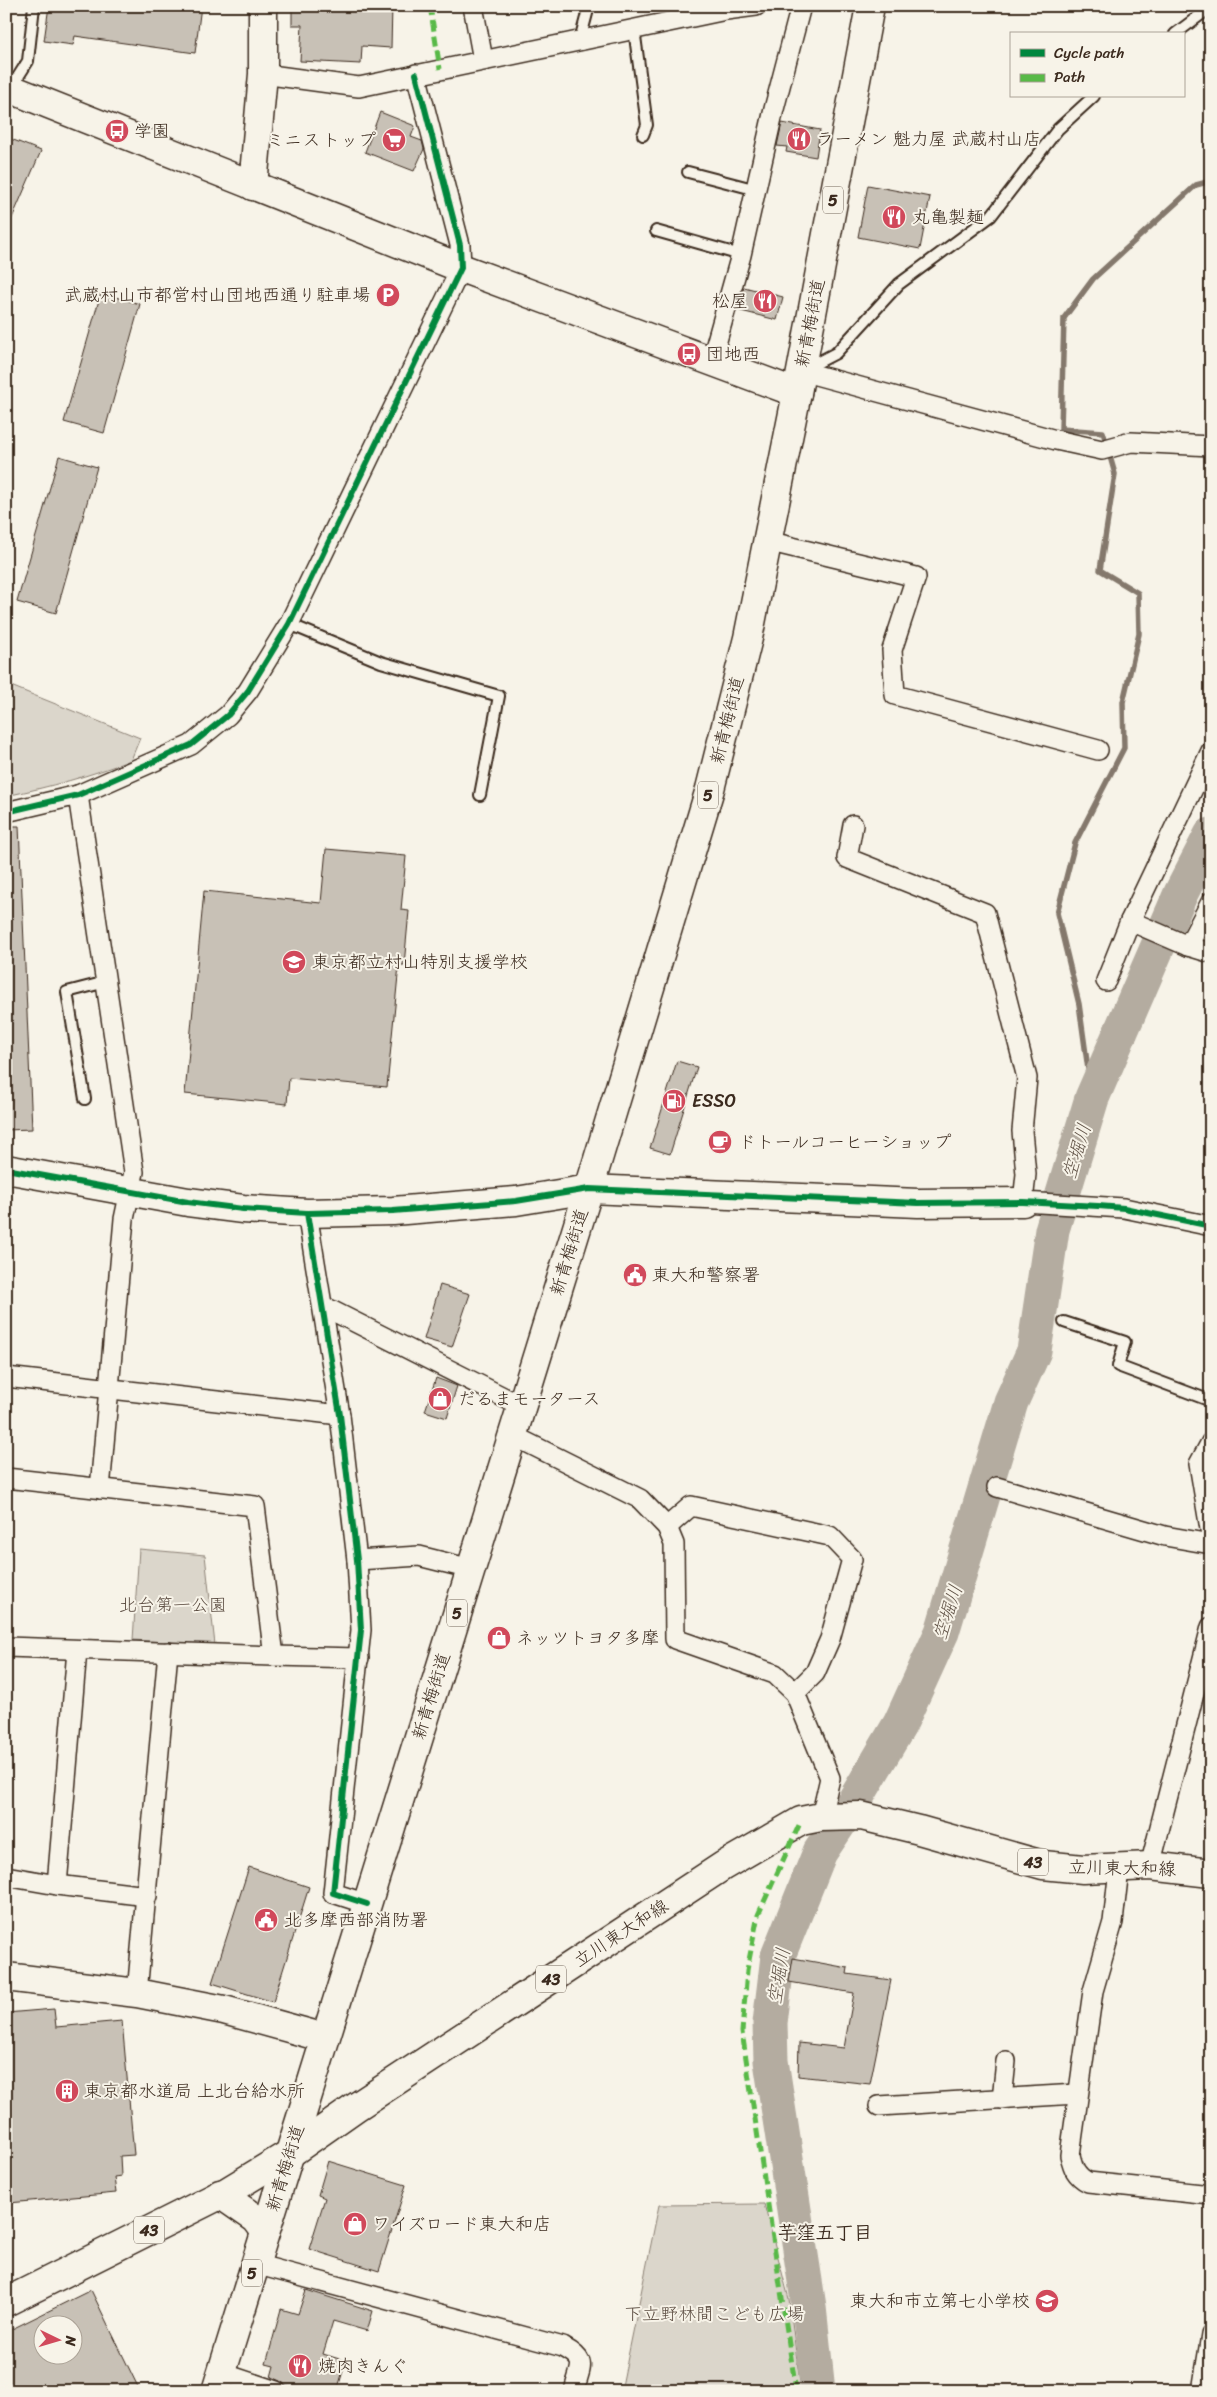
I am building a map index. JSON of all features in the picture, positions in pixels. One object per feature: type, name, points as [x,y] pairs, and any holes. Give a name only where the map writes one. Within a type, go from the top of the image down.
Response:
[{"type":"main road","points":[[253,186],[264,74],[263,6]]},
{"type":"main road","name":"新青梅街道","points":[[219,2382],[589,1189],[710,789],[748,638],[799,382],[870,6]]},
{"type":"main road","points":[[9,88],[461,268],[711,362],[799,382]]},
{"type":"main road","points":[[6,1169],[243,1209],[307,1213],[394,1211],[497,1202],[589,1189],[918,1202],[1033,1202]]},
{"type":"main road","name":"立川東大和線","points":[[6,2302],[220,2194],[289,2154],[356,2107],[723,1866],[801,1821],[821,1817],[861,1816],[919,1830],[1043,1865],[1083,1869],[1119,1869],[1150,1866],[1211,1873]]},
{"type":"main road","points":[[6,1977],[137,1993],[224,2010],[325,2038]]},
{"type":"main road","points":[[220,2194],[256,2219],[265,2231]]},
{"type":"street","points":[[473,6],[483,60]]},
{"type":"street","points":[[264,74],[359,87],[726,10],[756,6]]},
{"type":"street","points":[[711,362],[741,255],[774,109],[801,6]]},
{"type":"street","points":[[6,812],[78,794],[191,746],[228,715],[248,691],[289,624],[461,268],[460,245],[416,74]]},
{"type":"street","points":[[799,382],[1102,450],[1131,442],[1211,446]]},
{"type":"street","points":[[767,541],[916,577],[892,650],[895,695],[1098,750]]},
{"type":"street","points":[[1106,981],[1130,921],[1211,751]]},
{"type":"street","points":[[78,794],[134,1172],[124,1219],[107,1388],[100,1489]]},
{"type":"street","points":[[853,825],[847,858],[985,913],[1027,1078],[1022,1131],[1026,1174],[1033,1202],[1124,1208],[1211,1226]]},
{"type":"street","points":[[1188,946],[1211,902]]},
{"type":"street","points":[[1130,921],[1188,946],[1211,953]]},
{"type":"street","points":[[307,1213],[324,1306],[340,1415],[358,1560],[361,1630],[360,1658],[332,1893],[367,1904]]},
{"type":"street","points":[[324,1306],[521,1406]]},
{"type":"street","points":[[6,1377],[340,1415]]},
{"type":"street","points":[[512,1435],[640,1499],[667,1527],[674,1544],[675,1639],[775,1674],[795,1693],[830,1778],[821,1817]]},
{"type":"street","points":[[1211,1442],[1199,1464],[1211,1535]]},
{"type":"street","points":[[6,1478],[255,1506],[274,1656]]},
{"type":"street","points":[[997,1487],[1164,1536],[1211,1544]]},
{"type":"street","points":[[667,1527],[691,1506],[830,1536],[852,1559],[830,1639],[816,1673],[795,1693]]},
{"type":"street","points":[[358,1560],[419,1556],[471,1569]]},
{"type":"street","points":[[1150,1866],[1211,1627]]},
{"type":"street","points":[[6,1647],[360,1658]]},
{"type":"street","points":[[57,1885],[78,1650]]},
{"type":"street","points":[[137,1993],[168,1652]]},
{"type":"street","points":[[1119,1869],[1113,1922],[1093,1991],[1070,2155],[1073,2167],[1079,2177],[1088,2182],[1211,2195]]},
{"type":"street","points":[[6,1876],[57,1885],[147,1896]]},
{"type":"street","points":[[1002,2099],[1006,2060]]},
{"type":"street","points":[[879,2106],[1078,2094]]},
{"type":"street","points":[[255,2264],[563,2347],[577,2355],[581,2363],[574,2391]]},
{"type":"street","points":[[1202,2391],[1211,2335]]},
{"type":"street","points":[[219,2382],[276,2391]]},
{"type":"lane","points":[[9,88],[28,61],[34,6]]},
{"type":"lane","points":[[580,40],[589,6]]},
{"type":"lane","points":[[1178,32],[1211,7]]},
{"type":"lane","points":[[634,29],[647,125],[643,134]]},
{"type":"lane","points":[[799,382],[836,353],[899,284],[990,216],[1058,130],[1092,98]]},
{"type":"lane","points":[[688,172],[757,190]]},
{"type":"lane","points":[[656,231],[741,255]]},
{"type":"lane","points":[[289,624],[381,662],[499,696],[480,795]]},
{"type":"lane","points":[[86,1099],[67,992],[106,982]]},
{"type":"lane","points":[[1064,1322],[1125,1342],[1118,1366],[1211,1401]]},
{"type":"green space","points":[[6,684],[140,738],[131,760],[69,781],[6,796]]},
{"type":"green space","name":"北台第一公園","points":[[139,1549],[205,1555],[215,1645],[133,1640]]},
{"type":"green space","name":"下立野林間こども広場","points":[[764,2204],[789,2299],[801,2391],[621,2391],[659,2205]]},
{"type":"building","points":[[49,6],[201,6],[195,53],[75,36],[73,45],[44,41]]},
{"type":"building","points":[[292,6],[392,6],[391,48],[362,46],[361,64],[300,61],[302,25],[292,25]]},
{"type":"building","name":"ミニストップ","points":[[380,112],[415,126],[411,137],[422,141],[424,149],[414,171],[365,152]]},
{"type":"building","points":[[782,123],[820,130],[816,157],[786,152],[787,147],[777,146]]},
{"type":"building","points":[[6,137],[41,151],[6,232]]},
{"type":"building","name":"丸亀製麺","points":[[868,185],[930,197],[920,249],[858,237]]},
{"type":"building","points":[[744,287],[783,297],[777,320],[737,310]]},
{"type":"building","points":[[101,293],[140,304],[104,433],[64,422]]},
{"type":"building","points":[[59,456],[97,467],[56,613],[17,602]]},
{"type":"building","points":[[6,826],[19,826],[32,1129],[6,1130]]},
{"type":"building","points":[[326,849],[406,856],[401,910],[409,911],[404,965],[399,965],[387,1087],[289,1078],[287,1104],[185,1094],[204,891],[321,903]]},
{"type":"building","points":[[677,1061],[697,1067],[670,1154],[650,1148]]},
{"type":"building","points":[[440,1285],[470,1294],[452,1347],[424,1339]]},
{"type":"building","points":[[436,1378],[457,1386],[447,1418],[425,1411]]},
{"type":"building","points":[[249,1867],[309,1887],[273,2002],[212,1983]]},
{"type":"building","points":[[793,1958],[848,1968],[847,1974],[891,1980],[870,2084],[798,2076],[799,2043],[844,2048],[854,1993],[789,1982]]},
{"type":"building","name":"東京都水道局 上北台給水所","points":[[54,2009],[56,2027],[122,2021],[134,2155],[120,2156],[121,2176],[114,2177],[116,2193],[9,2203],[6,2184],[6,2013]]},
{"type":"building","name":"ワイズロード東大和店","points":[[328,2161],[406,2185],[379,2271],[309,2249],[325,2198],[318,2195]]},
{"type":"building","points":[[91,2290],[140,2391],[6,2391],[6,2359],[10,2330],[32,2319],[32,2364],[82,2364],[82,2314],[42,2314]]},
{"type":"building","points":[[306,2290],[373,2311],[367,2331],[333,2321],[323,2354],[346,2361],[337,2391],[300,2391],[286,2386],[271,2377],[274,2366],[266,2364],[281,2309],[298,2314]]},
{"type":"waterway","points":[[1092,1098],[1079,1004],[1057,913],[1075,843],[1124,748],[1123,702],[1139,634],[1138,593],[1100,570],[1115,474],[1103,432],[1061,429],[1064,318],[1093,279],[1196,185],[1211,181]]},
{"type":"waterway","name":"空堀川","points":[[818,2391],[809,2307],[771,2061],[770,2023],[778,1956],[820,1852],[855,1800],[900,1724],[942,1632],[1011,1402],[1034,1351],[1052,1230],[1092,1098],[1181,893],[1211,835]]},
{"type":"marked path","points":[[430,6],[440,69]]},
{"type":"marked path","points":[[796,2391],[742,2032],[747,1970],[758,1915],[801,1821]]},
{"type":"cycle path","points":[[6,812],[78,795],[191,745],[228,715],[248,691],[289,624],[461,268],[460,245],[416,74]]},
{"type":"cycle path","points":[[6,1169],[188,1202],[243,1209],[307,1213],[393,1211],[516,1201],[589,1189],[918,1203],[1023,1202],[1098,1206],[1124,1208],[1211,1226]]},
{"type":"cycle path","points":[[307,1213],[340,1415],[357,1560],[361,1630],[333,1893],[367,1904]]},
{"type":"place","name":"学園","points":[[117,131]]},
{"type":"place","name":"ラーメン 魁力屋 武蔵村山店","points":[[799,139]]},
{"type":"place","name":"ミニストップ","points":[[394,140]]},
{"type":"place","name":"丸亀製麺","points":[[894,217]]},
{"type":"place","name":"武蔵村山市都営村山団地西通り駐車場","points":[[388,295]]},
{"type":"place","name":"松屋","points":[[765,301]]},
{"type":"place","name":"団地西","points":[[689,354]]},
{"type":"place","name":"東京都立村山特別支援学校","points":[[294,962]]},
{"type":"place","name":"ESSO","points":[[674,1101]]},
{"type":"place","name":"ドトールコーヒーショップ","points":[[720,1142]]},
{"type":"place","name":"東大和警察署","points":[[635,1275]]},
{"type":"place","name":"だるまモータース","points":[[440,1399]]},
{"type":"place","name":"ネッツトヨタ多摩","points":[[499,1638]]},
{"type":"place","name":"北多摩西部消防署","points":[[266,1920]]},
{"type":"place","name":"東京都水道局 上北台給水所","points":[[67,2091]]},
{"type":"place","name":"ワイズロード東大和店","points":[[355,2224]]},
{"type":"place","name":"東大和市立第七小学校","points":[[1047,2301]]},
{"type":"place","name":"焼肉きんぐ","points":[[300,2366]]},
{"type":"district","name":"芋窪五丁目","points":[[825,2232]]}]
